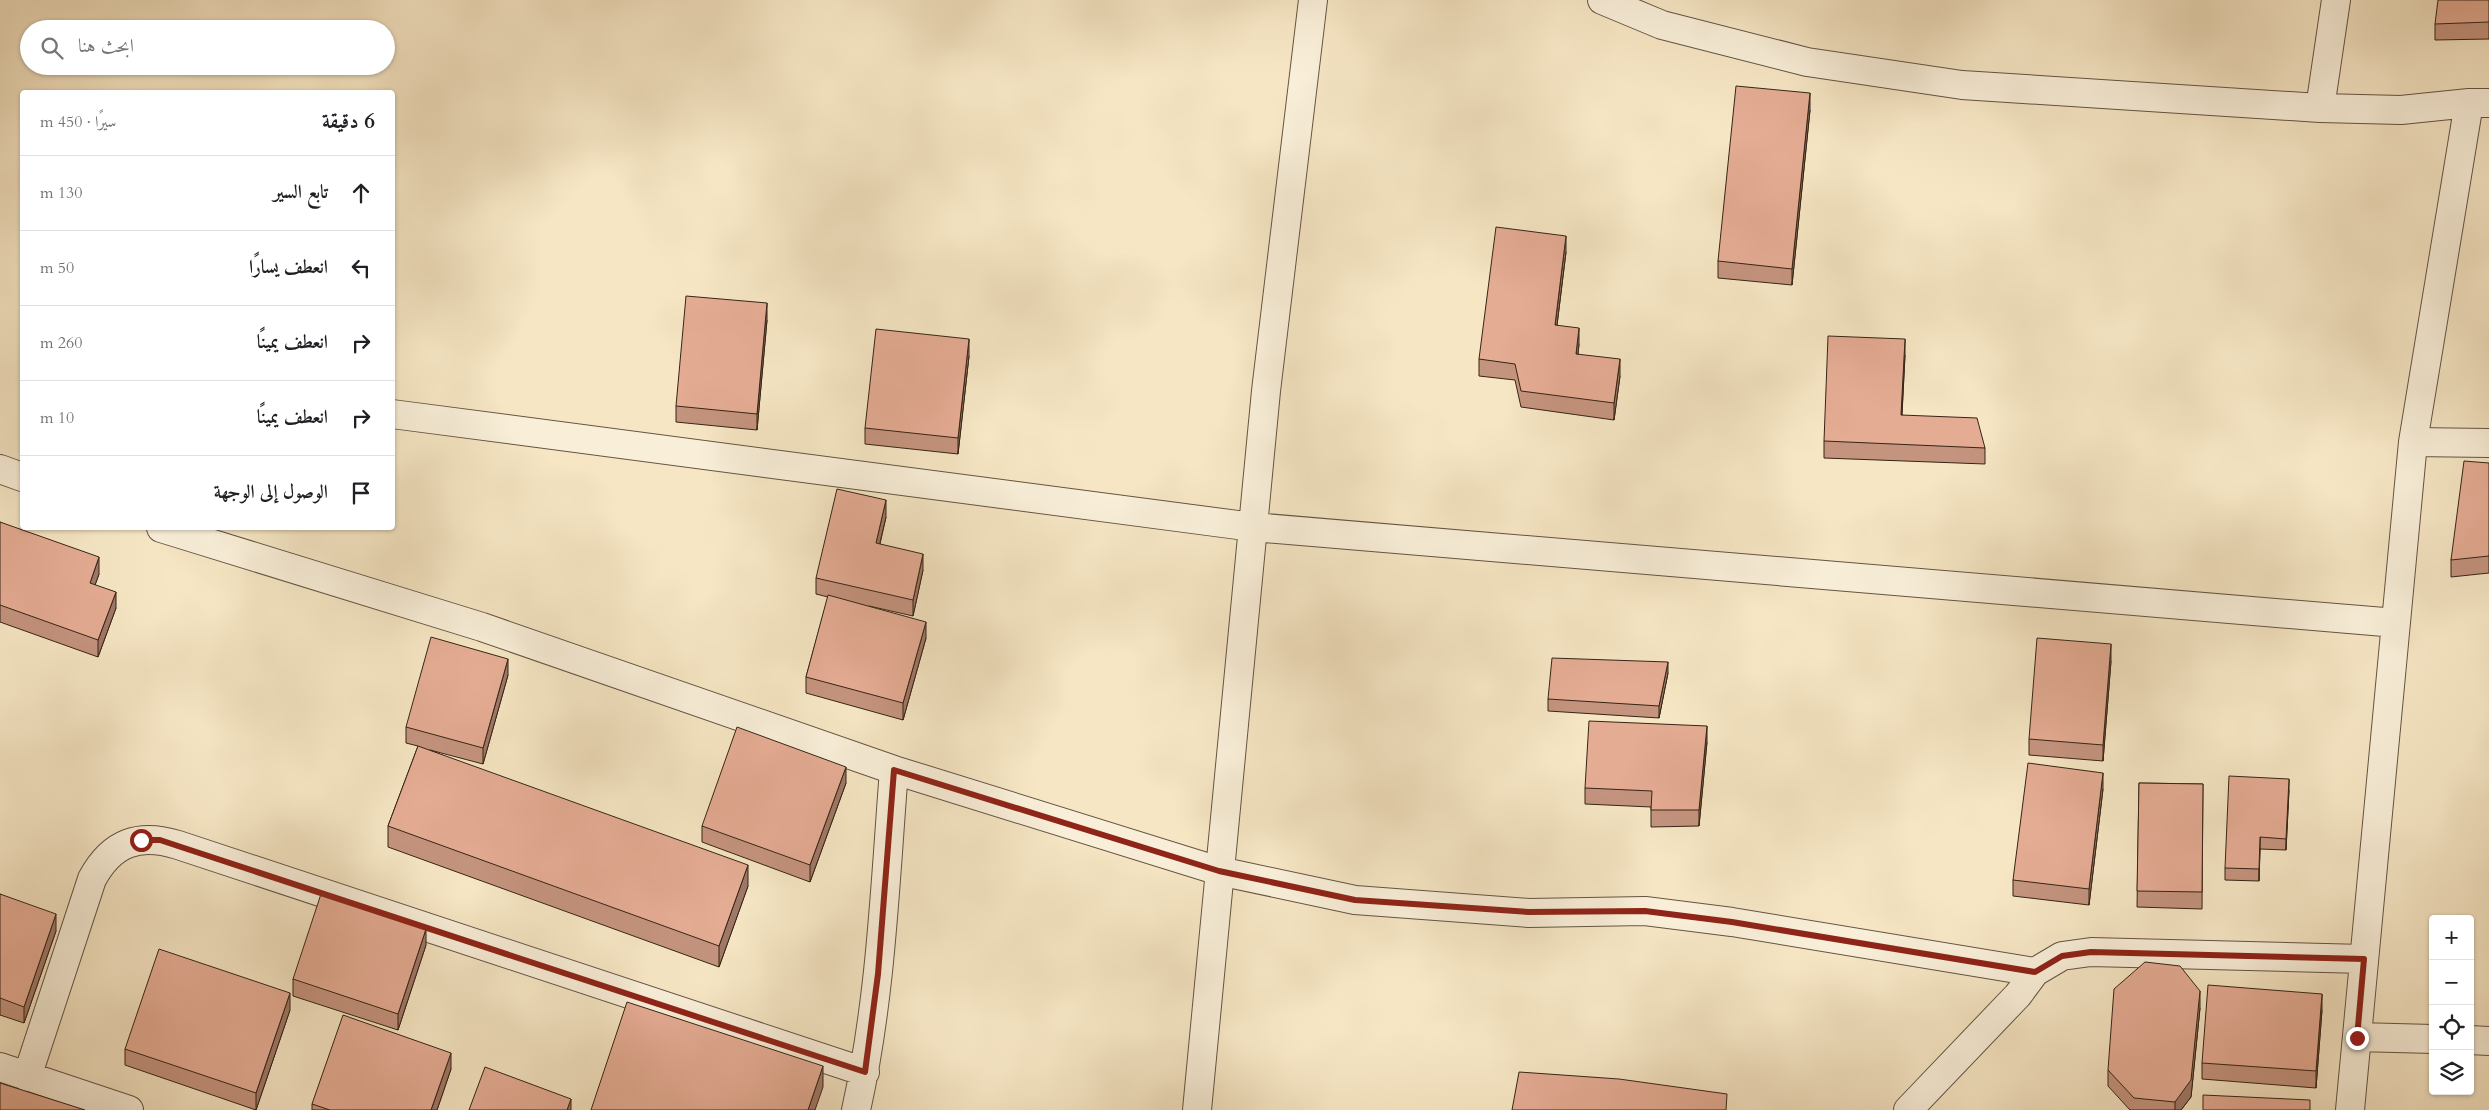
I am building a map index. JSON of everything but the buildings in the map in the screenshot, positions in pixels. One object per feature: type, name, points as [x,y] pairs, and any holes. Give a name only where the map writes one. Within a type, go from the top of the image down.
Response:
[{"type":"street","points":[[1197,1110],[1266,391],[1313,0]]},
{"type":"street","points":[[1602,0],[1662,25],[1807,62],[1962,85],[2320,108],[2401,110],[2479,103],[2413,442],[2350,1110]]},
{"type":"street","points":[[2320,108],[2336,0]]},
{"type":"street","points":[[395,414],[1253,527],[2396,623]]},
{"type":"street","points":[[2413,442],[2489,443]]},
{"type":"street","points":[[0,469],[20,476]]},
{"type":"street","points":[[173,530],[192,533],[482,627],[894,770],[1219,871],[1355,900],[1529,912],[1655,912],[1732,922],[2035,972]]},
{"type":"street","points":[[856,1110],[865,1072],[878,974],[894,770]]},
{"type":"street","points":[[27,1077],[92,879],[110,854],[123,846],[141,840],[160,840],[865,1072]]},
{"type":"street","points":[[1908,1110],[2018,995],[2035,972],[2062,956],[2091,952],[2364,959]]},
{"type":"street","points":[[2357,1038],[2429,1039]]},
{"type":"street","points":[[2474,1040],[2489,1041]]},
{"type":"street","points":[[0,1067],[129,1110]]},
{"type":"route","points":[[141,840],[160,840],[865,1072],[878,974],[894,770],[1219,871],[1355,900],[1529,912],[1645,911],[1732,922],[2035,972],[2062,956],[2091,952],[2364,959],[2357,1038]]}]
